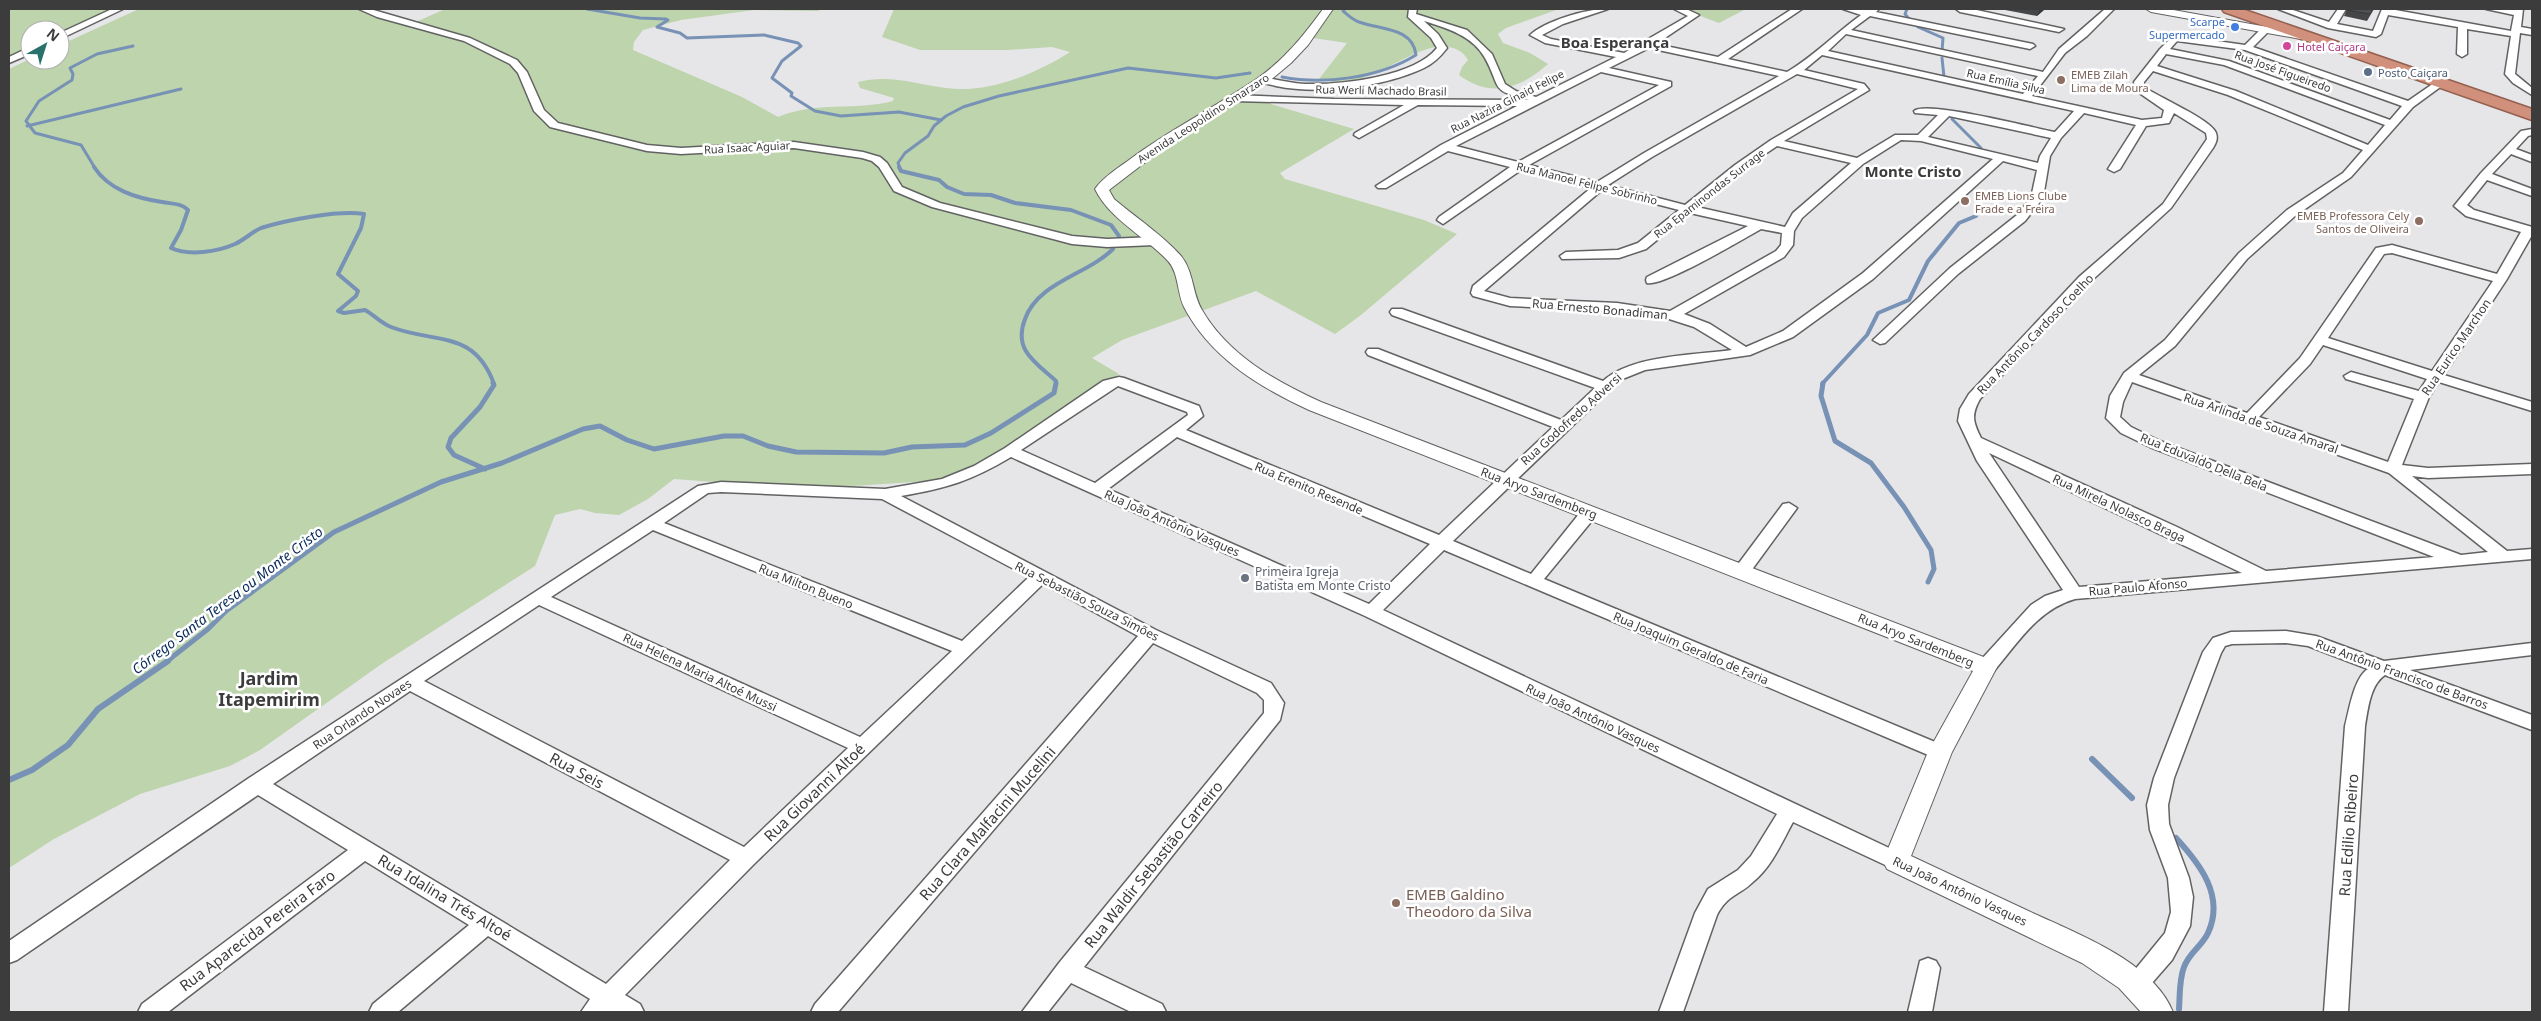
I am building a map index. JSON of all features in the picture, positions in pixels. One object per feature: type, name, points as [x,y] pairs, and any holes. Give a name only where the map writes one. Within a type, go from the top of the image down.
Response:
[{"type":"highway","points":[[2228,9],[2532,115]]},
{"type":"street","points":[[70,31],[119,9]]},
{"type":"street","name":"Rua Isaac Aguiar","points":[[363,9],[394,20],[452,34],[487,46],[517,65],[534,103],[544,119],[554,125],[647,148],[681,151],[794,145],[863,155],[876,159],[883,165],[892,183],[898,189],[936,205],[1072,240],[1106,243],[1155,241]]},
{"type":"street","name":"Avenida Leopoldino Smarzaro","points":[[1155,241],[1108,201],[1102,189],[1116,176],[1164,140],[1263,80],[1296,52],[1328,9]]},
{"type":"street","points":[[1604,9],[1560,22],[1535,35],[1548,41],[1625,56]]},
{"type":"street","name":"Rua Nazira Ginaid Felipe","points":[[1382,186],[1445,147],[1532,101],[1648,45],[1695,15],[1678,9]]},
{"type":"street","points":[[1719,60],[1798,9]]},
{"type":"street","points":[[1847,9],[1872,11],[2030,46]]},
{"type":"street","points":[[2024,98],[2044,76],[2062,50],[2084,34],[2110,9]]},
{"type":"street","points":[[2151,9],[2312,38]]},
{"type":"street","points":[[2282,9],[2331,26],[2376,34],[2385,10],[2463,25],[2532,32]]},
{"type":"street","points":[[2331,26],[2342,9]]},
{"type":"street","points":[[2490,9],[2519,11],[2510,74],[2516,82],[2532,92]]},
{"type":"street","points":[[1955,10],[2060,29]]},
{"type":"street","points":[[1601,185],[1648,155],[1793,73],[1872,11]]},
{"type":"street","points":[[1263,80],[1298,87],[1318,87],[1400,73],[1422,66],[1433,59],[1442,48],[1435,36],[1412,12]]},
{"type":"street","points":[[1412,12],[1464,32],[1489,56],[1501,86],[1512,93],[1532,101]]},
{"type":"street","points":[[2462,54],[2463,25]]},
{"type":"street","points":[[2248,48],[2265,30]]},
{"type":"street","points":[[1844,32],[2044,76]]},
{"type":"street","points":[[2369,149],[2232,93],[2152,67],[2174,38],[2187,38],[2248,48],[2409,105],[2440,83]]},
{"type":"street","points":[[1648,45],[1793,73]]},
{"type":"street","name":"Rua José Figueiredo","points":[[2163,51],[2226,63],[2391,124]]},
{"type":"street","name":"Rua Emília Silva","points":[[1821,52],[2080,111],[2142,123],[2165,120],[2169,116],[2170,110],[2164,103]]},
{"type":"street","name":"Rua Antônio Cardoso Coelho","points":[[2074,593],[1985,461],[1965,421],[1967,409],[1974,397],[2084,280],[2176,196],[2208,148],[2212,139],[2211,132],[2195,119],[2139,88],[2139,82],[2152,67]]},
{"type":"street","points":[[1443,220],[1519,166],[1668,84],[1599,68]]},
{"type":"street","name":"Rua Epaminondas Surrage","points":[[1566,256],[1619,254],[1642,246],[1739,167],[1775,142],[1864,90],[1860,86],[1793,73]]},
{"type":"street","name":"Rua Werli Machado Brasil","points":[[1234,98],[1416,103],[1532,101]]},
{"type":"street","points":[[1359,134],[1416,103]]},
{"type":"street","name":"Rua Eduvaldo Della Bela","points":[[2409,105],[2347,175],[2274,226],[2243,256],[2188,323],[2159,354],[2130,376],[2112,409],[2113,418],[2126,430],[2177,453],[2456,559]]},
{"type":"street","points":[[1919,111],[1947,112],[2057,136]]},
{"type":"street","points":[[1880,340],[1954,271],[2021,218],[2037,198],[2045,156],[2057,136],[2080,111]]},
{"type":"street","points":[[1922,138],[1947,112]]},
{"type":"street","points":[[2114,169],[2142,123]]},
{"type":"street","points":[[2530,231],[2470,214],[2460,206],[2485,175],[2525,133],[2532,132]]},
{"type":"street","points":[[1671,316],[1780,254],[1787,245],[1788,231],[1797,216],[1859,162],[1896,139],[1904,136],[1922,138],[2044,168]]},
{"type":"street","points":[[1775,142],[1859,162]]},
{"type":"street","name":"Rua Manoel Felipe Sobrinho","points":[[1445,147],[1601,185],[1688,209],[1788,231]]},
{"type":"street","points":[[2509,150],[2532,158]]},
{"type":"street","name":"Rua Godofredo Adversi","points":[[1371,612],[1442,544],[1504,480],[1564,426],[1604,386],[1625,371],[1642,366],[1745,352],[1788,334],[1868,276],[2001,157]]},
{"type":"street","points":[[2485,175],[2532,192]]},
{"type":"street","name":"Rua Ernesto Bonadiman","points":[[1601,185],[1478,289],[1478,293],[1504,301],[1570,304],[1671,316],[1699,324],[1745,352]]},
{"type":"street","points":[[1652,280],[1693,261],[1759,225]]},
{"type":"street","name":"Rua Eurico Marchon","points":[[2394,469],[2422,398],[2434,377],[2501,278],[2530,231]]},
{"type":"street","name":"Rua Aryo Sardemberg","points":[[1155,241],[1175,259],[1183,272],[1191,307],[1202,324],[1217,342],[1264,380],[1315,406],[1742,571],[1986,668]]},
{"type":"street","points":[[2250,418],[2305,361],[2380,251],[2392,249],[2402,251],[2501,278]]},
{"type":"street","points":[[1397,312],[1604,386]]},
{"type":"street","points":[[2320,340],[2532,407]]},
{"type":"street","points":[[1373,352],[1564,426]]},
{"type":"street","name":"Rua Arlinda de Souza Amaral","points":[[2130,376],[2394,469]]},
{"type":"street","points":[[2351,376],[2422,398]]},
{"type":"street","name":"Rua Sebastião Souza Simões","points":[[720,487],[885,494],[946,483],[980,469],[1010,451],[1108,384],[1119,380],[1190,407],[1196,412],[1196,416],[1177,432]]},
{"type":"street","points":[[1097,489],[1177,432]]},
{"type":"street","name":"Rua Erenito Resende","points":[[1177,432],[1442,544]]},
{"type":"street","name":"Rua Mirela Nolasco Braga","points":[[1975,441],[2171,531],[2262,576]]},
{"type":"street","name":"Rua João Antônio Vasques","points":[[1010,451],[1371,612],[2092,954],[2115,967],[2137,984],[2159,1012]]},
{"type":"street","points":[[2394,469],[2428,473],[2532,469]]},
{"type":"street","points":[[2394,469],[2503,556]]},
{"type":"street","name":"Rua Orlando Novaes","points":[[9,953],[256,784],[696,492],[711,487],[720,487]]},
{"type":"street","name":"Rua Sebastião Souza Simões","points":[[885,494],[1150,634],[1264,688],[1274,697],[1276,704],[1273,715]]},
{"type":"street","points":[[1742,571],[1789,508]]},
{"type":"street","points":[[1533,582],[1589,513]]},
{"type":"street","name":"Rua Milton Bueno","points":[[650,523],[963,648]]},
{"type":"street","name":"Rua Joaquim Geraldo de Faria","points":[[1442,544],[1940,752]]},
{"type":"street","name":"Rua Paulo Afonso","points":[[1896,861],[1940,752],[1986,668],[2037,609],[2051,600],[2074,593],[2532,554]]},
{"type":"street","name":"Rua Giovanni Altoé","points":[[601,1005],[746,858],[963,648],[1040,577]]},
{"type":"street","name":"Rua Helena Maria Altoé Mussi","points":[[538,598],[861,746]]},
{"type":"street","name":"Rua Clara Malfacini Mucelini","points":[[823,1012],[1150,634]]},
{"type":"street","name":"Rua Antônio Francisco de Barros","points":[[2137,984],[2168,950],[2180,929],[2184,908],[2180,879],[2156,814],[2167,769],[2212,652],[2219,642],[2231,638],[2270,637],[2310,640],[2532,723]]},
{"type":"street","points":[[2384,667],[2532,649]]},
{"type":"street","name":"Rua Edilio Ribeiro","points":[[2336,1012],[2354,726],[2370,676],[2384,667]]},
{"type":"street","name":"Rua Seis","points":[[409,682],[746,858]]},
{"type":"street","name":"Rua Waldir Sebastião Carreiro","points":[[1034,1012],[1273,715]]},
{"type":"street","name":"Rua Idalina Trés Altoé","points":[[256,784],[487,923],[601,1005],[632,1012]]},
{"type":"street","points":[[1671,1012],[1706,913],[1716,895],[1746,876],[1759,862],[1789,811]]},
{"type":"street","name":"Rua Aparecida Pereira Faro","points":[[150,1012],[364,849]]},
{"type":"street","points":[[381,1012],[487,923]]},
{"type":"street","points":[[1920,1012],[1928,968]]},
{"type":"street","points":[[1067,970],[1154,1012]]},
{"type":"green space","points":[[9,9],[116,9],[70,30],[70,20],[20,20],[20,53],[9,58]]},
{"type":"green space","points":[[139,9],[378,9],[382,14],[416,22],[445,9],[824,9],[817,11],[754,10],[681,20],[643,30],[634,42],[633,50],[742,97],[778,117],[806,109],[879,104],[893,101],[894,98],[860,88],[858,82],[892,79],[946,88],[978,88],[1027,75],[1070,52],[1052,47],[1007,50],[920,50],[882,37],[894,9],[1559,9],[1506,28],[1498,34],[1503,43],[1530,53],[1548,64],[1527,79],[1505,88],[1483,87],[1459,75],[1462,67],[1468,60],[1459,50],[1445,46],[1421,51],[1365,77],[1350,81],[1335,82],[1319,79],[1347,43],[1313,38],[1238,94],[1354,129],[1280,173],[1285,179],[1424,220],[1457,234],[1361,315],[1335,334],[1256,291],[1122,340],[1092,358],[1119,374],[1020,443],[991,459],[943,480],[808,489],[674,479],[648,499],[619,515],[595,513],[580,509],[555,515],[535,566],[383,663],[260,750],[230,766],[140,794],[54,839],[9,868],[9,69],[20,64],[20,70],[70,70],[70,40]]},
{"type":"green space","points":[[1682,9],[1746,9],[1719,23]]},
{"type":"building","points":[[2347,9],[2373,9],[2370,14]]},
{"type":"waterway","points":[[587,9],[640,18],[666,19],[668,20],[657,27],[680,33],[687,38],[764,35],[798,43],[801,46],[782,61],[772,78],[792,93],[791,96],[815,111],[841,116],[899,112],[941,120]]},
{"type":"waterway","name":"Córrego Santa Teresa ou Monte Cristo","points":[[1282,77],[1315,80],[1351,78],[1385,69],[1416,55],[1414,46],[1402,34],[1357,21],[1343,11],[1345,9]]},
{"type":"waterway","points":[[1907,9],[1905,14],[1910,20]]},
{"type":"waterway","points":[[1918,27],[1943,38],[1942,51]]},
{"type":"waterway","points":[[29,125],[26,121],[39,101],[72,80],[73,74],[70,68],[97,54],[133,46]]},
{"type":"waterway","points":[[1942,58],[1944,77]]},
{"type":"waterway","name":"Córrego Santa Teresa ou Monte Cristo","points":[[900,168],[898,163],[905,153],[928,136],[934,126],[946,116],[963,107],[999,96],[1128,68],[1216,78],[1250,73]]},
{"type":"waterway","points":[[29,125],[181,89]]},
{"type":"waterway","points":[[1952,119],[1981,148]]},
{"type":"waterway","points":[[29,125],[35,133],[81,145],[95,168]]},
{"type":"waterway","points":[[94,167],[107,182],[124,192],[179,205],[188,210],[181,230],[171,248],[186,252],[212,251],[228,247],[261,228],[284,222],[341,213],[364,214],[361,228],[338,274],[358,291],[356,296],[338,311],[344,313],[365,310],[391,327],[451,341],[464,346],[476,354],[486,366],[494,384]]},
{"type":"waterway","name":"Córrego Santa Teresa ou Monte Cristo","points":[[899,167],[901,171],[939,180],[947,187],[964,194],[991,195],[1015,203],[1071,210],[1111,225],[1119,236]]},
{"type":"waterway","points":[[1822,384],[1867,335],[1878,313],[1909,300],[1928,261],[1959,223],[1976,216]]},
{"type":"waterway","name":"Córrego Santa Teresa ou Monte Cristo","points":[[1056,383],[1034,361],[1024,347],[1022,330],[1025,319],[1031,306],[1052,287],[1090,266],[1113,249]]},
{"type":"waterway","points":[[484,469],[454,455],[448,447],[451,438],[480,407],[494,385],[493,383]]},
{"type":"waterway","name":"Córrego Santa Teresa ou Monte Cristo","points":[[484,469],[583,429],[600,426],[627,440],[654,449],[724,436],[743,436],[768,446],[796,452],[884,453],[912,447],[965,445],[991,433],[1054,393],[1056,383]]},
{"type":"waterway","points":[[1823,383],[1821,396],[1835,441],[1871,463],[1904,507],[1931,550],[1934,569],[1928,582]]},
{"type":"waterway","name":"Córrego Santa Teresa ou Monte Cristo","points":[[166,662],[208,629],[226,611],[334,532],[441,482],[484,469]]},
{"type":"waterway","name":"Córrego Santa Teresa ou Monte Cristo","points":[[9,780],[32,770],[68,745],[98,709],[168,661]]},
{"type":"waterway","points":[[2092,759],[2132,798]]},
{"type":"waterway","points":[[2176,838],[2201,870],[2212,894],[2214,906],[2208,933],[2189,958],[2182,972],[2179,1009]]},
{"type":"place","name":"Scarpe Supermercado","points":[[2235,27]]},
{"type":"place","name":"Hotel Caiçara","points":[[2287,46]]},
{"type":"place","name":"Posto Caiçara","points":[[2368,72]]},
{"type":"place","name":"EMEB Zilah Lima de Moura","points":[[2061,80]]},
{"type":"place","name":"EMEB Lions Clube Frade e a Freira","points":[[1965,201]]},
{"type":"place","name":"EMEB Professora Cely Santos de Oliveira","points":[[2419,221]]},
{"type":"place","name":"Primeira Igreja Batista em Monte Cristo","points":[[1245,578]]},
{"type":"place","name":"EMEB Galdino Theodoro da Silva","points":[[1396,903]]},
{"type":"district","name":"Boa Esperança","points":[[1615,42]]},
{"type":"district","name":"Monte Cristo","points":[[1913,171]]},
{"type":"district","name":"Jardim Itapemirim","points":[[269,688]]}]
